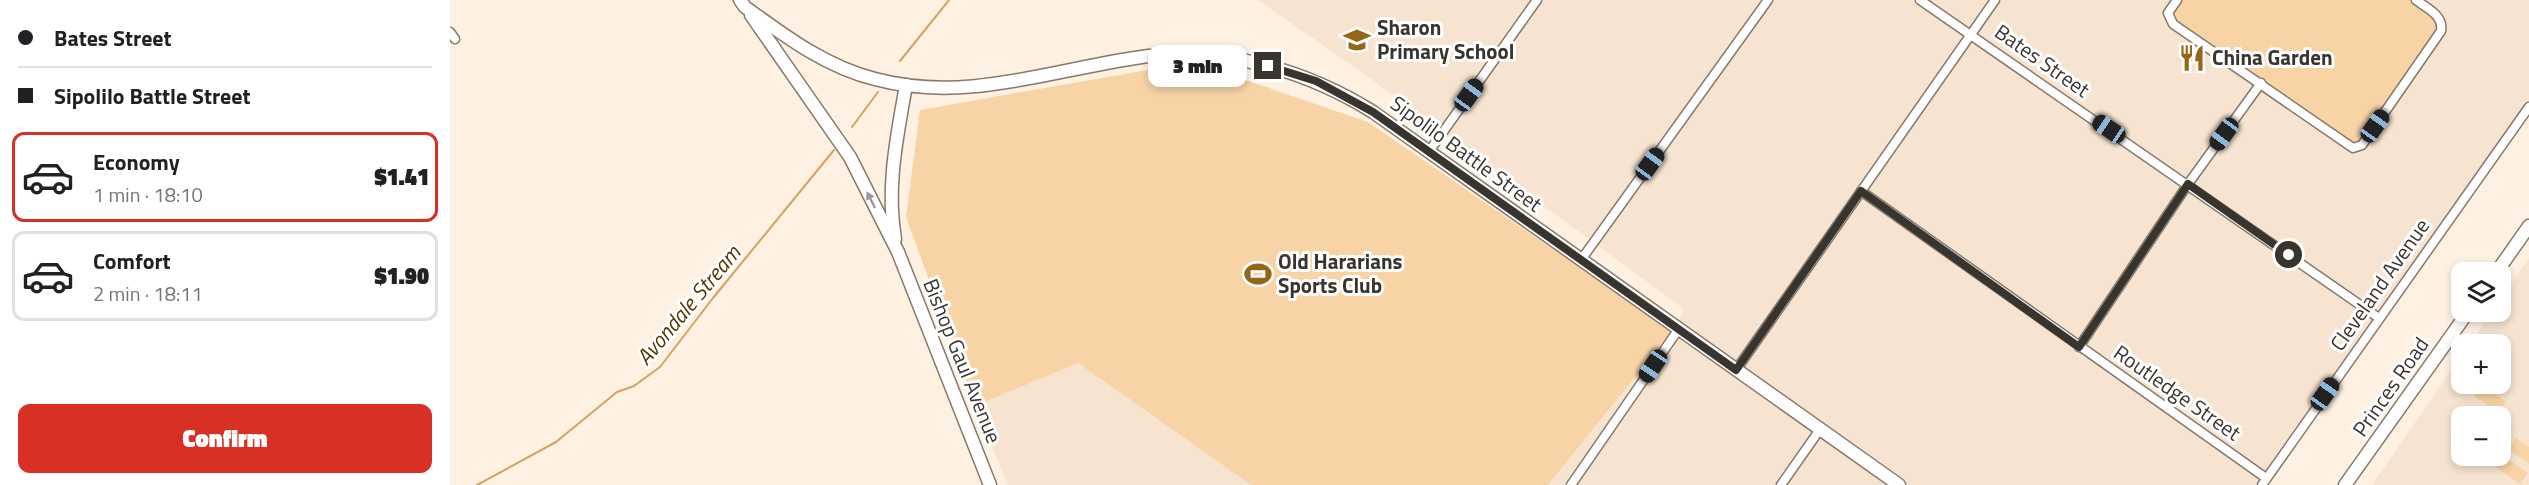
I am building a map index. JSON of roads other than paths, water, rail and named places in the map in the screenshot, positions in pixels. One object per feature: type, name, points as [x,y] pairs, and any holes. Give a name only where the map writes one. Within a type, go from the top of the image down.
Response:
[{"type":"main road","points":[[742,3],[790,39],[837,65],[875,80],[906,85],[891,176],[891,207],[898,252]]},
{"type":"main road","points":[[742,3],[850,157],[898,252]]},
{"type":"main road","name":"Sipolilo Battle Street","points":[[906,85],[988,86],[1137,57],[1168,54],[1227,57],[1305,78],[1348,96],[1899,485]]},
{"type":"main road","points":[[2504,262],[2529,226]]},
{"type":"main road","name":"Bishop Gaul Avenue","points":[[898,252],[990,485]]},
{"type":"main road","name":"Princes Road","points":[[2345,485],[2461,322]]},
{"type":"street","points":[[1428,153],[1537,0]]},
{"type":"street","points":[[1581,260],[1768,0]]},
{"type":"street","name":"Bates Street","points":[[1920,0],[2379,318]]},
{"type":"street","points":[[1736,370],[1995,0]]},
{"type":"street","points":[[2177,0],[2168,13],[2173,24],[2261,83],[2348,146],[2357,148],[2441,31],[2442,25],[2438,16],[2416,0]]},
{"type":"street","points":[[2079,347],[2188,184],[2261,83]]},
{"type":"street","name":"Cleveland Avenue","points":[[2264,481],[2529,107]]},
{"type":"street","name":"Routledge Street","points":[[1861,191],[2264,481]]},
{"type":"street","points":[[1571,485],[1677,330]]},
{"type":"street","points":[[1781,485],[1821,428]]},
{"type":"waterway","name":"Avondale Stream","points":[[900,61],[949,0]]},
{"type":"waterway","name":"Avondale Stream","points":[[852,127],[878,92]]},
{"type":"waterway","name":"Avondale Stream","points":[[477,485],[556,442],[617,392],[634,386],[660,367],[713,298],[834,150]]},
{"type":"place","name":"Sharon Primary School","points":[[1357,40]]},
{"type":"place","name":"China Garden","points":[[2192,58]]},
{"type":"place","name":"Old Hararians Sports Club","points":[[1258,274]]}]
